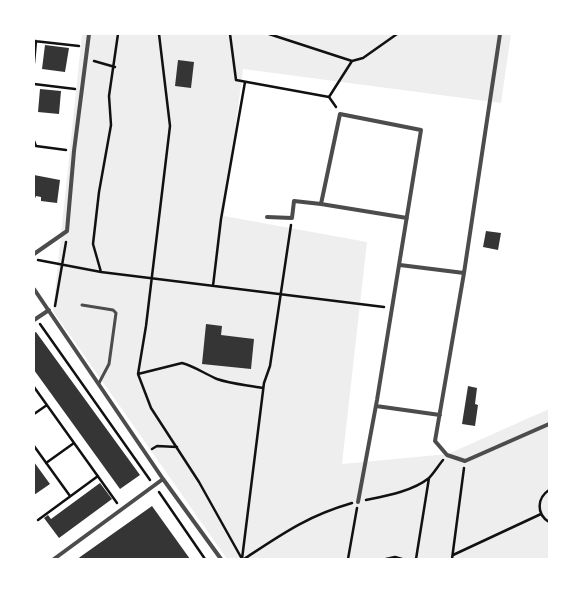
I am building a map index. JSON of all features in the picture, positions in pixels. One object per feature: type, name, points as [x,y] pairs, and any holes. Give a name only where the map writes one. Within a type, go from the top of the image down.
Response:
[{"type":"street","points":[[34,254],[67,231],[74,151],[89,34]]},
{"type":"street","points":[[500,34],[464,272],[435,442],[447,455],[465,462],[549,424]]},
{"type":"street","points":[[321,204],[340,114],[421,130],[400,265],[358,502]]},
{"type":"street","points":[[267,217],[292,218],[294,202],[321,204],[407,218]]},
{"type":"street","points":[[400,265],[464,272]]},
{"type":"street","points":[[34,289],[147,452],[164,479],[222,559]]},
{"type":"street","points":[[35,319],[49,310]]},
{"type":"street","points":[[376,406],[440,415]]},
{"type":"street","points":[[54,559],[164,479]]},
{"type":"lane","points":[[82,305],[113,310],[116,313],[109,364],[99,383]]},
{"type":"path","points":[[101,272],[93,244],[99,192],[111,125],[109,96],[115,67],[118,34]]},
{"type":"path","points":[[159,34],[170,126],[138,374],[151,408],[199,482],[243,559]]},
{"type":"path","points":[[230,34],[236,80],[329,97],[340,114]]},
{"type":"path","points":[[269,34],[352,61],[363,58],[396,34]]},
{"type":"path","points":[[34,63],[35,41],[87,47]]},
{"type":"path","points":[[86,58],[115,67]]},
{"type":"path","points":[[329,97],[352,61]]},
{"type":"path","points":[[213,286],[222,219],[245,82]]},
{"type":"path","points":[[34,84],[82,90]]},
{"type":"path","points":[[34,141],[36,146],[74,151]]},
{"type":"path","points":[[243,559],[263,388],[270,366],[292,218]]},
{"type":"path","points":[[53,316],[67,231]]},
{"type":"path","points":[[34,260],[101,272],[392,308]]},
{"type":"path","points":[[35,319],[205,559]]},
{"type":"path","points":[[138,374],[182,363],[190,365],[199,371],[218,379],[263,388]]},
{"type":"path","points":[[34,387],[122,509]]},
{"type":"path","points":[[34,414],[47,405]]},
{"type":"path","points":[[46,463],[74,443]]},
{"type":"path","points":[[34,446],[70,496]]},
{"type":"path","points":[[147,452],[157,446],[177,447]]},
{"type":"path","points":[[243,559],[294,525],[326,511],[387,496],[416,485],[429,478],[447,455]]},
{"type":"path","points":[[452,559],[465,462]]},
{"type":"path","points":[[38,520],[98,476]]},
{"type":"path","points":[[416,559],[429,478]]},
{"type":"path","points":[[549,490],[541,499],[539,507],[541,514],[549,522]]},
{"type":"path","points":[[348,559],[358,502]]},
{"type":"path","points":[[452,555],[541,514]]},
{"type":"path","points":[[386,559],[395,557],[402,559]]},
{"type":"shaded area","points":[[82,34],[511,34],[501,103],[243,69],[224,216],[367,242],[342,464],[448,454],[549,409],[549,559],[227,559],[53,311]]},
{"type":"building","points":[[45,45],[69,48],[65,72],[42,69]]},
{"type":"building","points":[[178,60],[194,62],[191,88],[175,86]]},
{"type":"building","points":[[40,89],[61,91],[59,114],[38,112]]},
{"type":"building","points":[[34,175],[60,180],[57,203],[41,201],[41,197],[36,196],[34,201]]},
{"type":"building","points":[[486,231],[501,233],[498,250],[483,247]]},
{"type":"building","points":[[206,324],[222,326],[221,335],[254,339],[251,369],[202,364]]},
{"type":"building","points":[[36,332],[140,475],[120,489],[34,370],[34,333]]},
{"type":"building","points":[[468,386],[477,388],[475,404],[478,405],[475,426],[462,424]]},
{"type":"building","points":[[34,462],[50,484],[34,495]]},
{"type":"building","points":[[100,483],[112,499],[59,538],[44,518],[48,515],[51,519]]},
{"type":"building","points":[[152,506],[190,559],[78,559],[80,557]]}]
